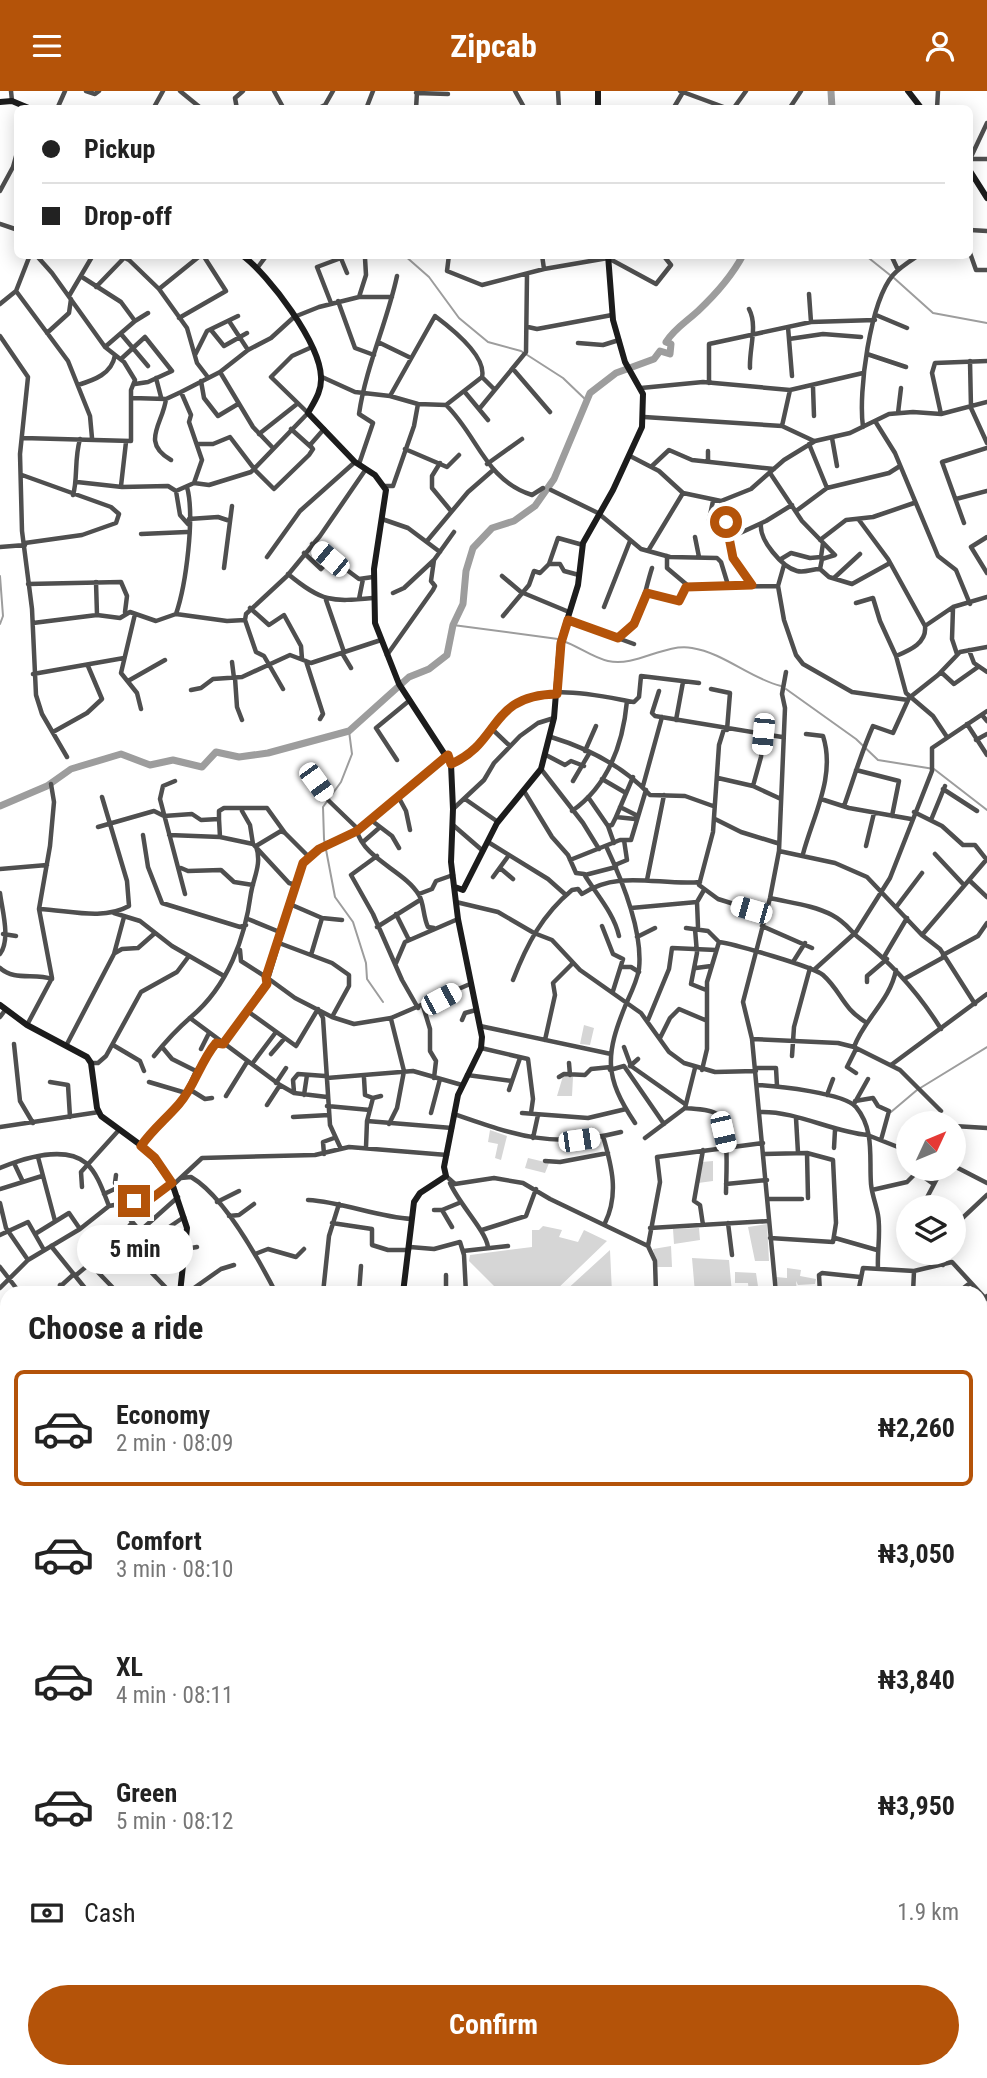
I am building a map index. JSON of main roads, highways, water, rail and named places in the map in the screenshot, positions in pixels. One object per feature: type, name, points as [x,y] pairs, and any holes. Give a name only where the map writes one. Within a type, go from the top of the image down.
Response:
[{"type":"waterway","points":[[831,91],[832,105]]},
{"type":"waterway","points":[[409,259],[429,277],[459,318],[488,342],[521,351],[563,378],[587,401]]},
{"type":"waterway","points":[[0,806],[47,786],[71,769],[121,754],[150,765],[173,760],[202,767],[216,752],[239,757],[268,753],[349,731],[409,677],[429,669],[447,655],[453,625],[463,604],[466,571],[473,548],[492,528],[514,521],[535,506],[554,479],[590,393],[616,373],[654,359],[660,351],[670,354],[671,344],[666,342],[669,337],[717,292],[741,259]]},
{"type":"waterway","points":[[870,259],[890,275]]},
{"type":"waterway","points":[[894,278],[933,313],[987,323]]},
{"type":"waterway","points":[[0,576],[3,616],[0,624]]},
{"type":"waterway","points":[[453,625],[558,639]]},
{"type":"waterway","points":[[563,641],[602,659],[619,662],[671,649],[692,648],[715,655],[759,678],[781,686]]},
{"type":"waterway","points":[[786,689],[856,739],[878,760],[934,769],[987,810]]},
{"type":"waterway","points":[[349,731],[352,754],[341,782],[323,807],[324,839],[335,897],[353,922],[366,963],[367,979],[383,1002]]},
{"type":"waterway","points":[[891,1112],[917,1090],[987,1047]]}]
